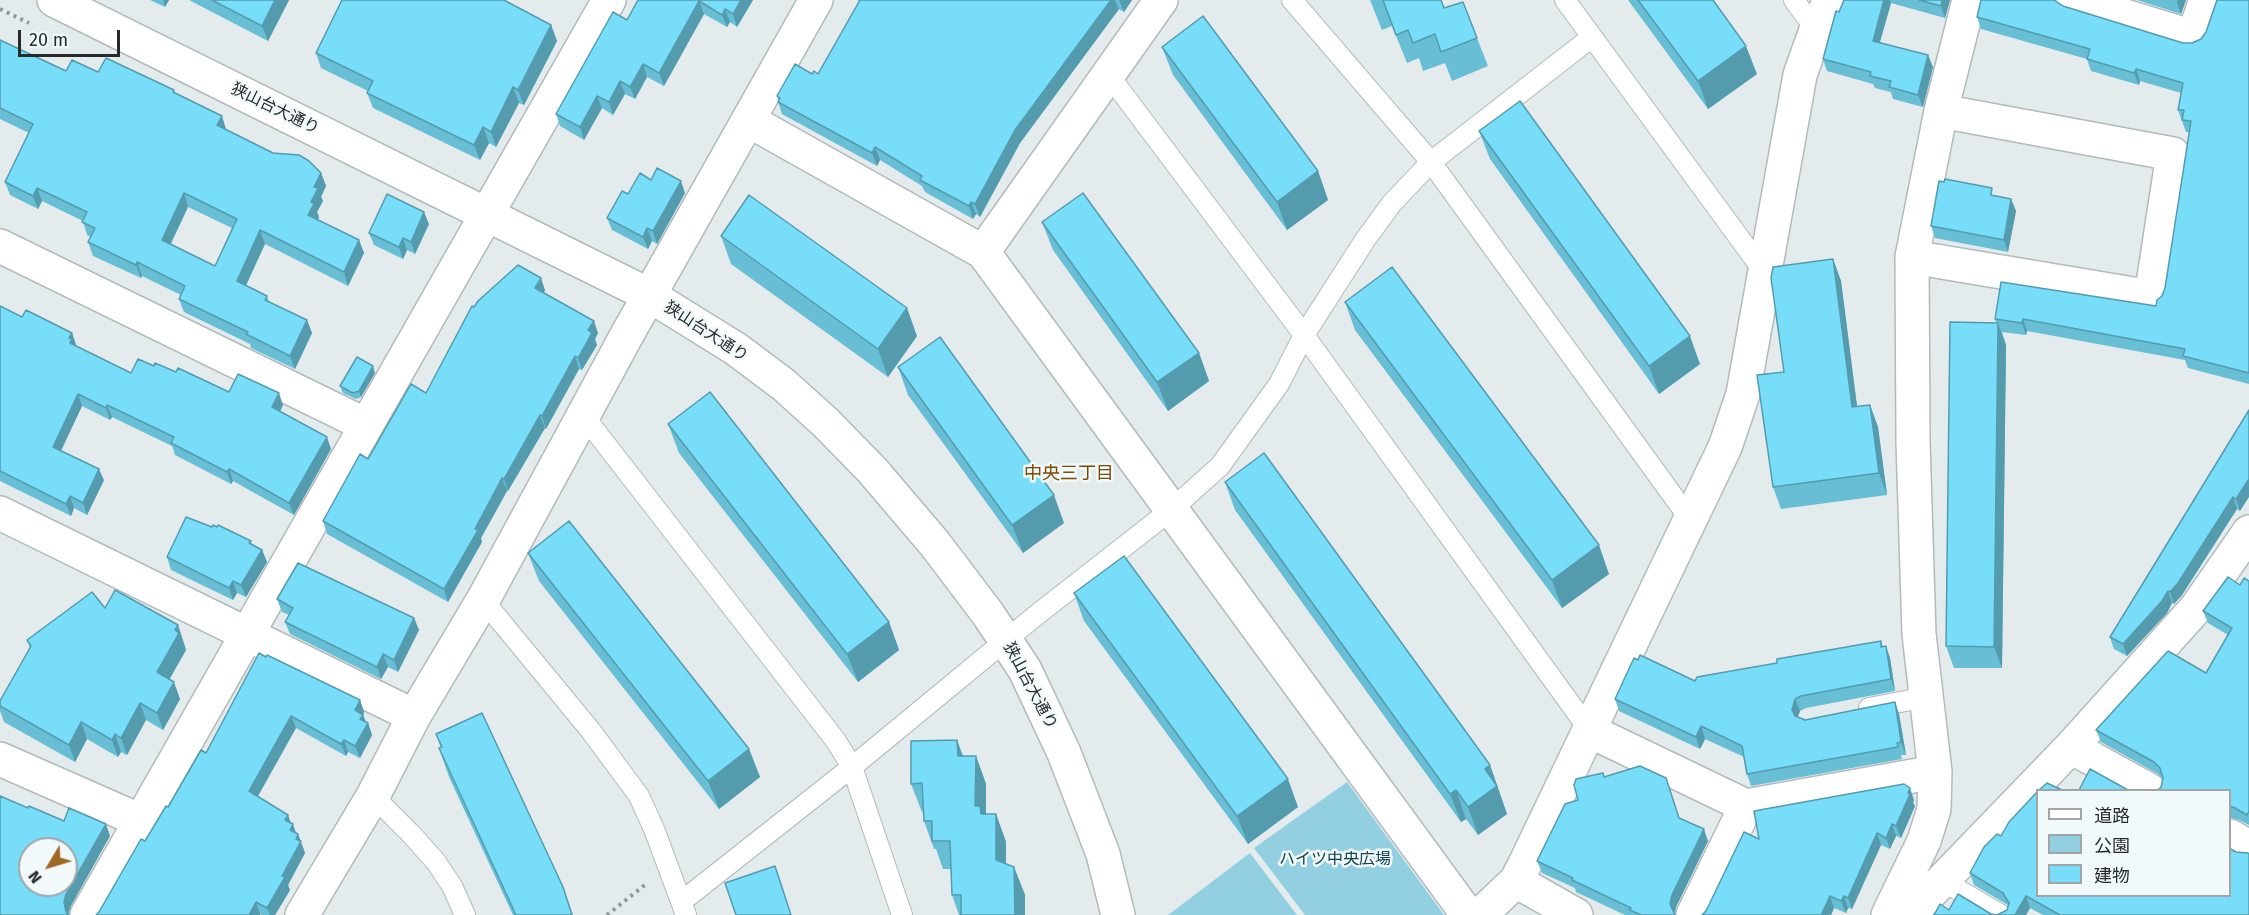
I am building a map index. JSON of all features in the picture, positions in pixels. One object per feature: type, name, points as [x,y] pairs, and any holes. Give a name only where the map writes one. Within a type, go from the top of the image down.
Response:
[{"type":"street","name":"狭山台大通り","points":[[54,0],[649,295],[736,349],[784,385],[825,422],[872,470],[935,544],[1006,640],[1034,686],[1064,753],[1102,854],[1119,915]]},
{"type":"street","points":[[302,915],[373,796],[414,716],[483,600],[649,295],[816,0]]},
{"type":"street","points":[[983,252],[1161,0]]},
{"type":"street","points":[[1479,915],[1516,881],[1725,447],[1743,394],[1800,75],[1816,30],[1830,0]]},
{"type":"street","points":[[1888,915],[1924,841],[1934,809],[1935,772],[1918,623],[1913,442],[1912,257],[1941,111],[1969,0]]},
{"type":"street","points":[[2073,0],[2193,37],[2206,0]]},
{"type":"street","points":[[87,915],[488,214],[598,3]]},
{"type":"street","points":[[1912,257],[2151,297],[2173,154],[1941,111]]},
{"type":"street","points":[[748,120],[983,252],[1468,915]]},
{"type":"street","points":[[0,246],[366,425]]},
{"type":"street","points":[[0,513],[414,716]]},
{"type":"street","points":[[1909,915],[2071,747],[2197,607],[2249,532]]},
{"type":"street","points":[[1590,731],[1746,806],[1935,772]]},
{"type":"street","points":[[2071,747],[2147,789]]},
{"type":"street","points":[[0,759],[141,821]]},
{"type":"street","points":[[1693,915],[1746,806]]},
{"type":"street","points":[[2231,837],[2249,847]]},
{"type":"street","points":[[1516,881],[1576,915]]},
{"type":"lane","points":[[1292,0],[1431,162],[1689,518]]},
{"type":"lane","points":[[1565,0],[1765,273]]},
{"type":"lane","points":[[1794,0],[1816,30]]},
{"type":"lane","points":[[483,600],[621,769],[639,796],[684,908],[1006,640],[1171,510],[1220,466],[1279,384],[1304,335],[1365,240],[1392,203],[1431,162],[1592,37]]},
{"type":"lane","points":[[1108,74],[1304,335],[1590,731]]},
{"type":"lane","points":[[583,415],[836,741],[852,767],[902,915]]},
{"type":"lane","points":[[1851,711],[1926,697]]},
{"type":"lane","points":[[373,796],[436,862],[452,886],[465,915]]},
{"type":"lane","points":[[1943,881],[2001,915]]},
{"type":"path","points":[[607,915],[641,887],[669,870]]},
{"type":"green space","name":"ハイツ中央広場","points":[[1347,782],[1444,915],[1305,915],[1254,848]]},
{"type":"green space","points":[[1250,853],[1297,915],[1168,915]]},
{"type":"building","points":[[212,0],[275,0],[262,26]]},
{"type":"building","points":[[342,0],[504,0],[551,25],[518,90],[513,87],[491,132],[483,127],[474,145],[367,93],[373,81],[316,53]]},
{"type":"building","points":[[638,0],[741,0],[733,14],[725,9],[722,15],[699,1],[659,73],[643,64],[630,87],[620,81],[609,102],[597,96],[580,127],[556,114],[613,12],[627,20]]},
{"type":"building","points":[[860,0],[1111,0],[1015,130],[975,204],[971,202],[969,206],[920,180],[922,176],[875,147],[872,153],[778,102],[780,98],[777,96],[795,64],[812,74],[814,71],[818,74]]},
{"type":"building","points":[[1383,0],[1441,0],[1444,8],[1463,2],[1477,38],[1441,52],[1435,34],[1413,43],[1408,30],[1396,35]]},
{"type":"building","points":[[1638,0],[1713,0],[1746,46],[1698,81]]},
{"type":"building","points":[[1844,0],[1884,0],[1873,41],[1928,55],[1918,95],[1889,87],[1891,81],[1870,76],[1871,72],[1823,59],[1836,11],[1839,12]]},
{"type":"building","points":[[1919,0],[1942,0],[1941,6]]},
{"type":"building","points":[[1981,0],[2054,0],[2063,6],[2183,43],[2192,43],[2201,39],[2206,32],[2217,0],[2249,0],[2249,373],[2183,356],[2185,349],[2023,319],[2022,323],[1995,319],[2001,282],[2156,306],[2165,288],[2191,121],[2182,120],[2184,110],[2178,110],[2183,83],[2136,69],[2134,73],[2087,59],[2090,49],[1977,17]]},
{"type":"building","points":[[1203,16],[1318,171],[1277,202],[1162,47]]},
{"type":"building","points":[[0,40],[66,71],[72,60],[98,72],[106,58],[222,116],[217,125],[273,153],[299,155],[309,161],[321,173],[314,187],[318,188],[311,202],[314,204],[308,215],[359,240],[344,272],[260,230],[237,281],[267,296],[265,300],[307,320],[290,356],[246,334],[248,332],[179,299],[185,286],[137,262],[136,265],[88,242],[95,228],[82,222],[87,212],[37,188],[33,196],[5,182],[33,124],[0,108]],"holes":[[[184,193],[237,219],[215,266],[162,240]]]},
{"type":"building","points":[[1520,101],[1690,336],[1649,366],[1479,131]]},
{"type":"building","points":[[657,168],[681,181],[653,231],[647,228],[643,237],[607,218],[622,191],[628,194],[640,173],[651,180]]},
{"type":"building","points":[[1945,179],[1992,188],[1991,195],[2011,199],[2004,240],[1931,226],[1939,181],[1944,182]]},
{"type":"building","points":[[1083,193],[1199,353],[1157,382],[1042,222]]},
{"type":"building","points":[[387,194],[424,212],[411,242],[403,238],[399,247],[369,233]]},
{"type":"building","points":[[749,195],[907,308],[878,349],[721,236]]},
{"type":"building","points":[[1833,259],[1852,407],[1870,405],[1879,473],[1773,487],[1757,375],[1784,372],[1771,278],[1773,267]]},
{"type":"building","points":[[518,265],[541,278],[535,288],[594,321],[588,330],[592,333],[578,358],[575,356],[542,416],[540,415],[504,479],[502,478],[475,529],[478,530],[444,589],[323,521],[360,454],[368,459],[411,384],[426,393],[472,306],[474,307]]},
{"type":"building","points":[[1392,267],[1599,545],[1552,580],[1345,302]]},
{"type":"building","points":[[0,306],[22,317],[26,310],[72,333],[69,338],[72,339],[70,343],[131,373],[138,359],[176,372],[178,368],[229,392],[238,374],[279,393],[272,407],[327,437],[289,503],[229,469],[227,472],[171,443],[174,437],[107,405],[106,408],[78,394],[53,447],[99,469],[83,503],[70,496],[66,504],[0,471]]},
{"type":"building","points":[[1950,322],[1998,323],[1994,647],[1946,646]]},
{"type":"building","points":[[940,337],[1054,495],[1012,525],[898,367]]},
{"type":"building","points":[[357,357],[373,366],[359,391],[353,393],[340,386]]},
{"type":"building","points":[[710,392],[889,622],[847,654],[668,424]]},
{"type":"building","points":[[2249,410],[2249,479],[2236,499],[2233,497],[2178,583],[2170,592],[2168,591],[2162,601],[2123,644],[2110,637]]},
{"type":"building","points":[[1264,453],[1490,765],[1485,769],[1497,786],[1468,807],[1456,790],[1450,794],[1225,482]]},
{"type":"building","points":[[186,517],[212,527],[218,525],[251,541],[249,543],[262,550],[241,585],[233,581],[229,588],[167,557]]},
{"type":"building","points":[[569,521],[749,749],[708,781],[528,553]]},
{"type":"building","points":[[1124,556],[1288,779],[1237,816],[1074,593]]},
{"type":"building","points":[[298,563],[414,618],[394,660],[383,654],[377,667],[285,622],[293,608],[277,599]]},
{"type":"building","points":[[2228,577],[2240,585],[2244,578],[2249,581],[2249,811],[2247,815],[2231,807],[2231,789],[2159,789],[2163,778],[2160,768],[2154,762],[2096,730],[2168,651],[2206,673],[2232,628],[2203,611]]},
{"type":"building","points":[[115,590],[178,625],[175,630],[179,633],[157,672],[174,682],[157,713],[140,703],[121,738],[115,734],[112,740],[81,722],[69,745],[0,706],[0,701],[31,646],[27,640],[92,592],[105,608]]},
{"type":"building","points":[[1881,641],[1881,647],[1886,646],[1891,679],[1801,696],[1795,699],[1792,710],[1795,716],[1805,720],[1895,702],[1901,742],[1897,743],[1898,747],[1747,774],[1742,746],[1701,726],[1696,737],[1615,699],[1634,658],[1638,660],[1640,655],[1695,681],[1697,677],[1777,663],[1777,659]]},
{"type":"building","points":[[259,653],[360,700],[355,710],[363,715],[360,719],[368,723],[355,746],[344,740],[341,744],[291,716],[249,791],[288,815],[285,820],[293,824],[290,830],[298,834],[296,839],[301,841],[282,876],[285,877],[267,908],[256,902],[249,915],[96,915],[141,839],[145,841],[166,806],[168,807],[201,750],[206,753]]},
{"type":"building","points":[[482,713],[563,887],[572,915],[516,915],[439,748],[442,747],[436,734]]},
{"type":"building","points":[[957,740],[958,756],[976,756],[975,806],[980,806],[981,814],[996,814],[996,860],[1014,867],[1015,915],[961,915],[961,895],[952,895],[950,841],[932,841],[932,821],[924,821],[922,783],[911,784],[911,741]]},
{"type":"building","points":[[1640,766],[1666,778],[1679,818],[1704,829],[1672,895],[1670,904],[1675,915],[1641,915],[1537,861],[1565,804],[1578,800],[1574,785],[1576,779],[1603,773],[1604,777]]},
{"type":"building","points":[[2090,769],[2126,789],[2080,789]]},
{"type":"building","points":[[2047,783],[2060,789],[2040,789]]},
{"type":"building","points":[[1904,784],[1910,788],[1908,793],[1910,794],[1896,826],[1892,824],[1886,838],[1877,833],[1848,898],[1844,896],[1841,901],[1830,896],[1821,915],[1702,915],[1744,832],[1759,839],[1754,811]]},
{"type":"building","points":[[2036,793],[2036,897],[2231,897],[2231,849],[2249,854],[2249,915],[2060,915],[2026,896],[2015,915],[1997,915],[2007,910],[2009,903],[2003,893],[1970,873],[1984,847],[1997,834],[2001,836],[2009,822]]},
{"type":"building","points":[[0,796],[64,821],[69,808],[106,824],[78,873],[78,837],[18,837],[18,897],[65,897],[66,912],[69,915],[0,915]]},
{"type":"building","points":[[775,866],[791,915],[736,915],[725,883]]},
{"type":"building","points":[[1958,894],[1991,914],[1997,915],[1934,915],[1940,904],[1949,910]]},
{"type":"district","name":"中央三丁目","points":[[1069,474]]}]
